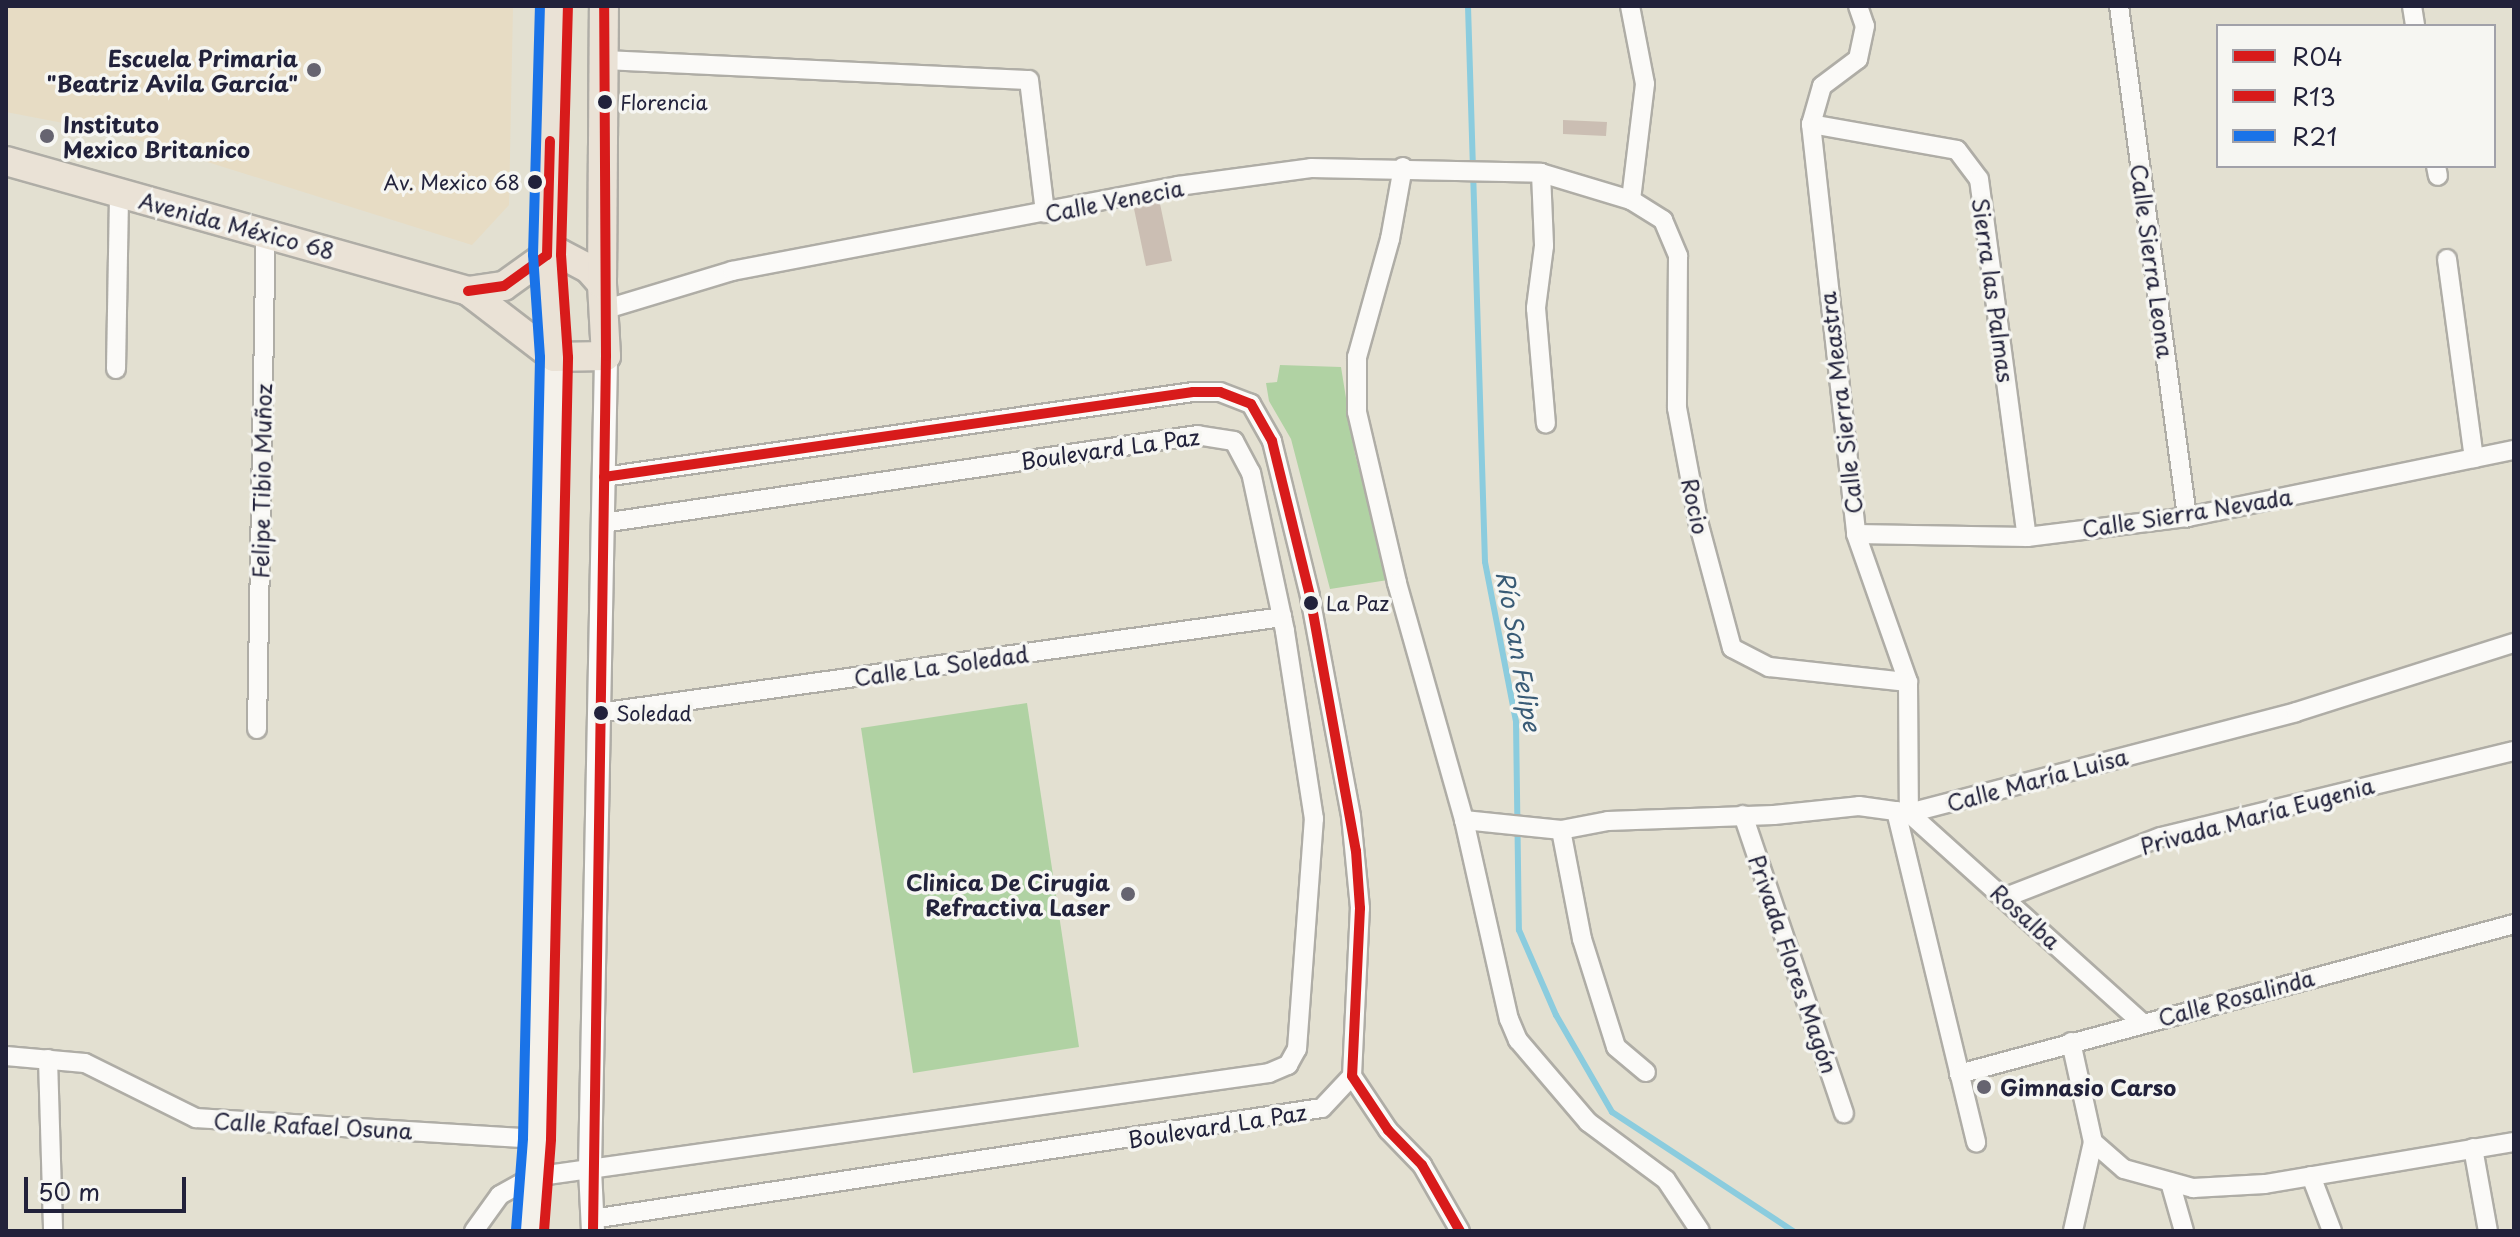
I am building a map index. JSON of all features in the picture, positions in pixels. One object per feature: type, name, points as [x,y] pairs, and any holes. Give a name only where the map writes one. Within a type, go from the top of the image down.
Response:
[{"type":"main road","points":[[530,1231],[537,1139],[554,357],[547,255],[554,6]]},
{"type":"main road","points":[[554,357],[606,356],[602,297],[604,6]]},
{"type":"main road","name":"Avenida México 68","points":[[7,166],[266,232],[468,291],[554,357]]},
{"type":"main road","points":[[547,255],[559,253],[576,261],[602,297]]},
{"type":"main road","name":"Avenida México 68","points":[[468,291],[504,286],[547,255]]},
{"type":"street","points":[[1630,6],[1645,84],[1631,200]]},
{"type":"street","name":"Calle Sierra Meastra","points":[[1858,6],[1865,26],[1858,59],[1822,86],[1811,124],[1856,534],[1908,682],[1902,812],[1976,1142]]},
{"type":"street","name":"Calle Sierra Leona","points":[[2119,6],[2187,517]]},
{"type":"street","points":[[603,60],[1029,80],[1045,213]]},
{"type":"street","name":"Sierra las Palmas","points":[[1811,124],[1957,150],[1979,179],[2027,537]]},
{"type":"street","points":[[1403,167],[1388,250],[1357,357],[1357,412],[1394,571],[1464,820],[1506,1007],[1518,1040],[1598,1131],[1666,1180],[1700,1231]]},
{"type":"street","name":"Calle Venecia","points":[[602,297],[1178,186],[1311,168],[1403,167],[1541,173],[1631,200]]},
{"type":"street","points":[[1541,173],[1544,246],[1536,308],[1546,424]]},
{"type":"street","points":[[116,369],[119,193]]},
{"type":"street","name":"Rocio","points":[[1631,200],[1663,220],[1678,256],[1677,408],[1699,525],[1732,648],[1769,667],[1908,682]]},
{"type":"street","name":"Felipe Tibio Muñoz","points":[[257,729],[266,232]]},
{"type":"street","points":[[2447,259],[2474,458]]},
{"type":"street","points":[[593,1225],[590,1170],[606,356]]},
{"type":"street","name":"Boulevard La Paz","points":[[593,1225],[1308,1113],[1334,1100],[1352,1076],[1360,908],[1356,851],[1310,596],[1272,441],[1251,404],[1220,392],[1193,392],[604,477]]},
{"type":"street","name":"Boulevard La Paz","points":[[590,1170],[1269,1073],[1288,1065],[1299,1038],[1315,834],[1282,617],[1248,461],[1224,436],[1185,437],[603,523]]},
{"type":"street","name":"Calle Sierra Nevada","points":[[1856,534],[2027,537],[2187,517],[2514,450]]},
{"type":"street","name":"Calle La Soledad","points":[[599,713],[1282,617]]},
{"type":"street","name":"Calle María Luisa","points":[[1464,820],[1554,829],[1608,821],[1859,806],[1902,812],[2296,712],[2514,643]]},
{"type":"street","name":"Privada María Eugenia","points":[[2006,897],[2161,837],[2514,751]]},
{"type":"street","name":"Rosalba","points":[[1902,812],[2006,897],[2141,1022]]},
{"type":"street","name":"Privada Flores Magón","points":[[1743,815],[1844,1113]]},
{"type":"street","points":[[1554,829],[1582,939],[1616,1047],[1646,1072]]},
{"type":"street","name":"Calle Rosalinda","points":[[1959,1074],[2141,1022],[2514,924]]},
{"type":"street","points":[[2071,1042],[2093,1142],[2073,1231]]},
{"type":"street","name":"Calle Rafael Osuna","points":[[6,1056],[85,1063],[196,1118],[537,1139]]},
{"type":"street","points":[[48,1059],[53,1231]]},
{"type":"street","points":[[1352,1076],[1388,1130],[1422,1165],[1460,1231]]},
{"type":"street","points":[[2093,1142],[2124,1169],[2193,1188],[2311,1176],[2514,1142]]},
{"type":"street","points":[[2473,1148],[2488,1231]]},
{"type":"street","points":[[474,1231],[500,1195],[533,1177],[590,1170]]},
{"type":"street","points":[[2311,1176],[2332,1231]]},
{"type":"street","points":[[2170,1182],[2184,1231]]},
{"type":"shaded area","name":"Escuela Primaria \"Beatriz Avila García\"","points":[[6,6],[513,6],[509,205],[472,245],[115,133],[6,112]]},
{"type":"green space","points":[[1280,365],[1341,367],[1355,454],[1388,580],[1330,589],[1291,439],[1269,401],[1266,383],[1277,382]]},
{"type":"green space","points":[[1027,703],[1079,1047],[913,1073],[861,728]]},
{"type":"building","points":[[1563,120],[1607,122],[1606,136],[1563,134]]},
{"type":"building","points":[[1159,199],[1172,261],[1146,266],[1133,204]]},
{"type":"waterway","name":"Río San Felipe","points":[[1468,6],[1485,562],[1516,722],[1519,930],[1556,1015],[1612,1112],[1793,1231]]},
{"type":"transit line","name":"R21","points":[[516,1230],[523,1138],[540,357],[533,255],[540,6]]},
{"type":"transit line","name":"R13","points":[[544,1231],[551,1139],[568,357],[561,255],[568,6]]},
{"type":"transit line","name":"R04","points":[[593,1231],[606,356],[604,6]]},
{"type":"transit line","name":"R04","points":[[468,291],[504,286],[547,255],[550,141]]},
{"type":"transit line","name":"R04","points":[[604,477],[1193,392],[1220,392],[1251,404],[1272,441],[1310,596],[1356,851],[1360,908],[1352,1076],[1388,1130],[1422,1165],[1460,1231]]},
{"type":"place","name":"Escuela Primaria \"Beatriz Avila García\"","points":[[314,70]]},
{"type":"place","name":"Florencia","points":[[605,102]]},
{"type":"place","name":"Instituto Mexico Britanico","points":[[47,136]]},
{"type":"place","name":"Av. Mexico 68","points":[[535,182]]},
{"type":"place","name":"La Paz","points":[[1311,603]]},
{"type":"place","name":"Soledad","points":[[601,713]]},
{"type":"place","name":"Clinica De Cirugia Refractiva Laser","points":[[1128,894]]},
{"type":"place","name":"Gimnasio Carso","points":[[1984,1087]]}]
